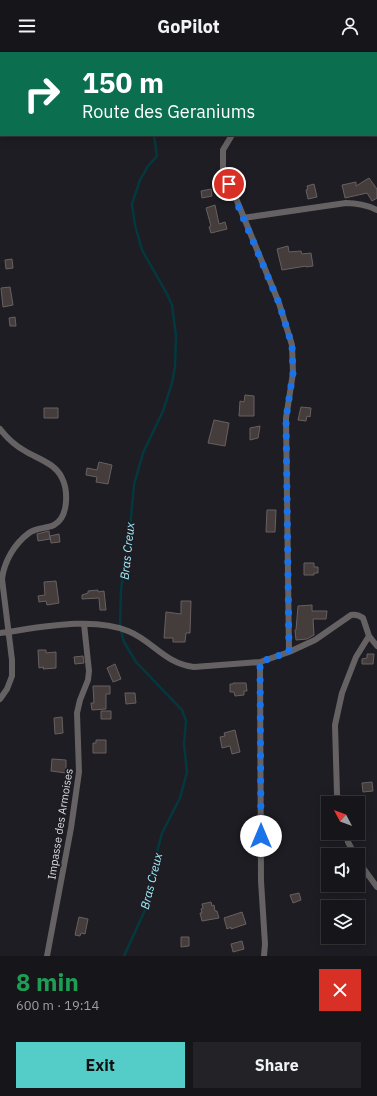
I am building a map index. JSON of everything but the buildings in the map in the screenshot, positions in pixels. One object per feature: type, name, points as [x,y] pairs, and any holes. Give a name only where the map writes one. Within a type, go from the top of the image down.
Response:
[{"type":"street","points":[[231,136],[223,150],[223,172],[235,196],[279,303],[292,345],[293,373],[286,418],[289,652]]},
{"type":"street","points":[[243,218],[346,202],[359,203],[377,210]]},
{"type":"street","points":[[0,429],[24,451],[49,464],[57,471],[64,481],[67,505],[59,522],[54,525],[37,528],[28,534],[6,561],[3,568],[2,579],[7,632],[12,660],[12,676],[8,689],[0,699]]},
{"type":"street","points":[[0,633],[55,626],[106,624],[128,631],[175,662],[184,666],[194,667],[260,662],[289,652],[315,640],[354,614],[363,618],[369,636],[377,646]]},
{"type":"street","name":"Impasse des Armoises","points":[[47,956],[71,828],[79,772],[78,713],[80,700],[88,680],[89,671],[84,624]]},
{"type":"street","points":[[337,796],[335,725],[342,693],[356,657],[369,636]]},
{"type":"street","points":[[260,662],[261,882],[265,944],[264,956]]},
{"type":"street","points":[[365,871],[377,887]]},
{"type":"waterway","name":"Bras Creux","points":[[124,956],[146,908],[162,833],[180,798],[187,772],[184,744],[186,721],[182,710],[136,662],[124,642],[120,627],[121,589],[129,539],[134,485],[143,453],[163,411],[172,383],[175,367],[176,336],[172,305],[142,250],[135,225],[132,204],[140,180],[148,166],[157,156],[154,136]]},
{"type":"route","points":[[229,184],[279,303],[292,345],[293,373],[286,418],[289,652],[260,662],[261,836]]}]
